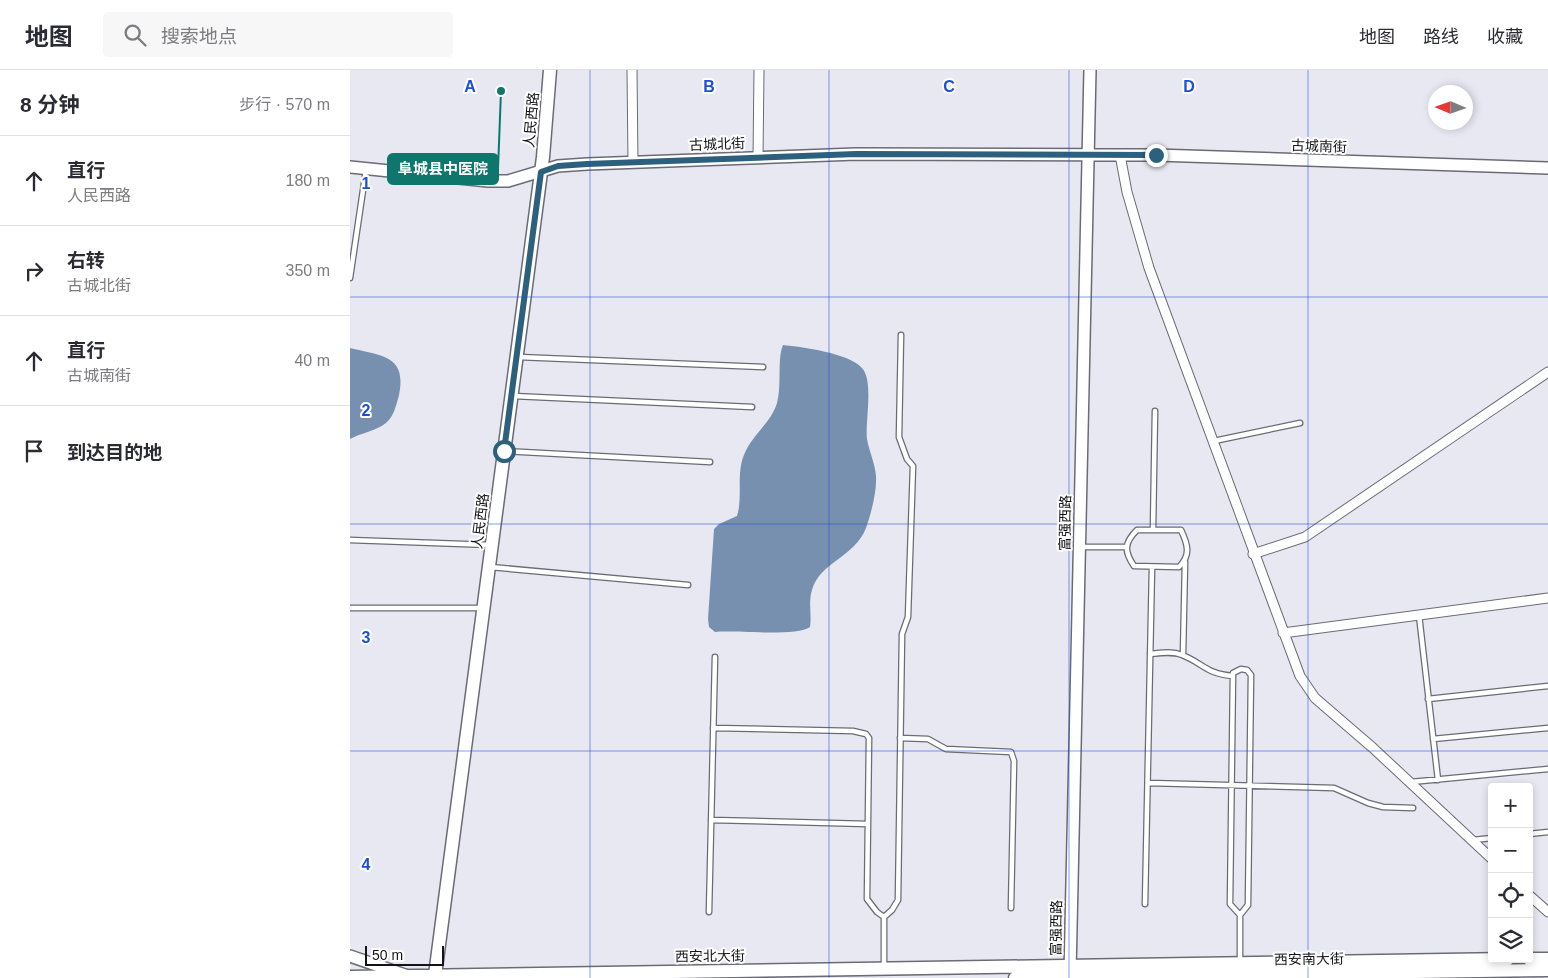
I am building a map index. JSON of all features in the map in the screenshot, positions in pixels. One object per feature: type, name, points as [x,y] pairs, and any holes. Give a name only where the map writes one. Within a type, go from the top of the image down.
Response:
[{"type":"main road","name":"人民西路","points":[[435,977],[541,172],[550,70]]},
{"type":"main road","name":"西安南大街","points":[[1074,974],[1240,963],[1488,959]]},
{"type":"main road","points":[[1533,959],[1548,959]]},
{"type":"main road","name":"西安北大街","points":[[350,976],[435,977],[884,968],[1074,974]]},
{"type":"main road","name":"西安南大街","points":[[1074,974],[1490,975],[1548,970]]},
{"type":"main road","points":[[1015,978],[1074,974]]},
{"type":"street","points":[[632,70],[633,162]]},
{"type":"street","points":[[758,158],[759,70]]},
{"type":"street","name":"富强西路","points":[[1074,974],[1079,547],[1090,70]]},
{"type":"street","name":"古城北街","points":[[350,167],[488,181],[508,181],[558,166],[633,162],[856,154],[1088,156]]},
{"type":"street","points":[[1120,155],[1127,192],[1149,268],[1253,554],[1306,688],[1488,855]]},
{"type":"street","name":"古城南街","points":[[1088,156],[1120,155],[1548,168]]},
{"type":"street","points":[[1253,554],[1287,544],[1312,533],[1548,372]]},
{"type":"street","points":[[1283,633],[1548,598]]},
{"type":"street","points":[[1533,899],[1548,912]]},
{"type":"street","points":[[350,956],[405,976]]},
{"type":"lane","points":[[350,278],[366,169]]},
{"type":"lane","points":[[884,968],[884,917],[892,910],[898,900],[902,634],[908,617],[913,466],[907,459],[899,437],[901,335]]},
{"type":"lane","points":[[516,357],[763,367]]},
{"type":"lane","points":[[511,396],[752,407]]},
{"type":"lane","points":[[1153,530],[1155,411]]},
{"type":"lane","points":[[1212,442],[1300,423]]},
{"type":"lane","points":[[504,451],[710,462]]},
{"type":"lane","points":[[1183,655],[1185,561],[1188,548],[1181,530],[1136,530],[1128,538],[1128,557],[1134,566],[1179,567],[1185,561]]},
{"type":"lane","points":[[350,540],[492,544]]},
{"type":"lane","points":[[1079,547],[1127,546]]},
{"type":"lane","points":[[1145,904],[1152,566]]},
{"type":"lane","points":[[489,567],[688,585]]},
{"type":"lane","points":[[351,608],[483,608]]},
{"type":"lane","points":[[1419,615],[1438,780]]},
{"type":"lane","points":[[1150,654],[1167,652],[1183,655],[1202,667],[1220,675],[1233,676]]},
{"type":"lane","points":[[709,912],[715,657]]},
{"type":"lane","points":[[1240,916],[1230,904],[1233,673],[1241,669],[1247,670],[1251,674],[1248,905],[1240,916],[1240,963]]},
{"type":"lane","points":[[1428,699],[1548,686]]},
{"type":"lane","points":[[713,728],[853,731],[866,734],[869,738],[867,899],[877,912],[884,917]]},
{"type":"lane","points":[[1433,739],[1548,728]]},
{"type":"lane","points":[[900,738],[928,739],[946,749],[1011,752],[1014,761],[1011,908]]},
{"type":"lane","points":[[1410,783],[1548,769]]},
{"type":"lane","points":[[1148,783],[1334,788],[1368,803],[1383,807],[1413,808]]},
{"type":"lane","points":[[711,820],[868,824]]},
{"type":"lane","points":[[1533,834],[1548,832]]},
{"type":"lane","points":[[1472,840],[1488,838]]},
{"type":"water","points":[[783,345],[802,347],[847,358],[862,368],[866,374],[868,382],[867,439],[876,476],[872,509],[861,538],[816,580],[811,595],[810,627],[792,632],[715,632],[709,627],[708,619],[714,529],[719,524],[737,516],[740,501],[740,470],[744,455],[751,442],[770,417],[777,403],[780,357]]},
{"type":"water","points":[[350,348],[382,356],[390,360],[399,372],[401,382],[396,407],[389,420],[378,428],[350,439]]},
{"type":"place","name":"阜城县中医院","points":[[501,91]]},
{"type":"route","points":[[504,451],[541,172],[558,166],[587,164],[856,154],[989,156],[1156,155]]}]
